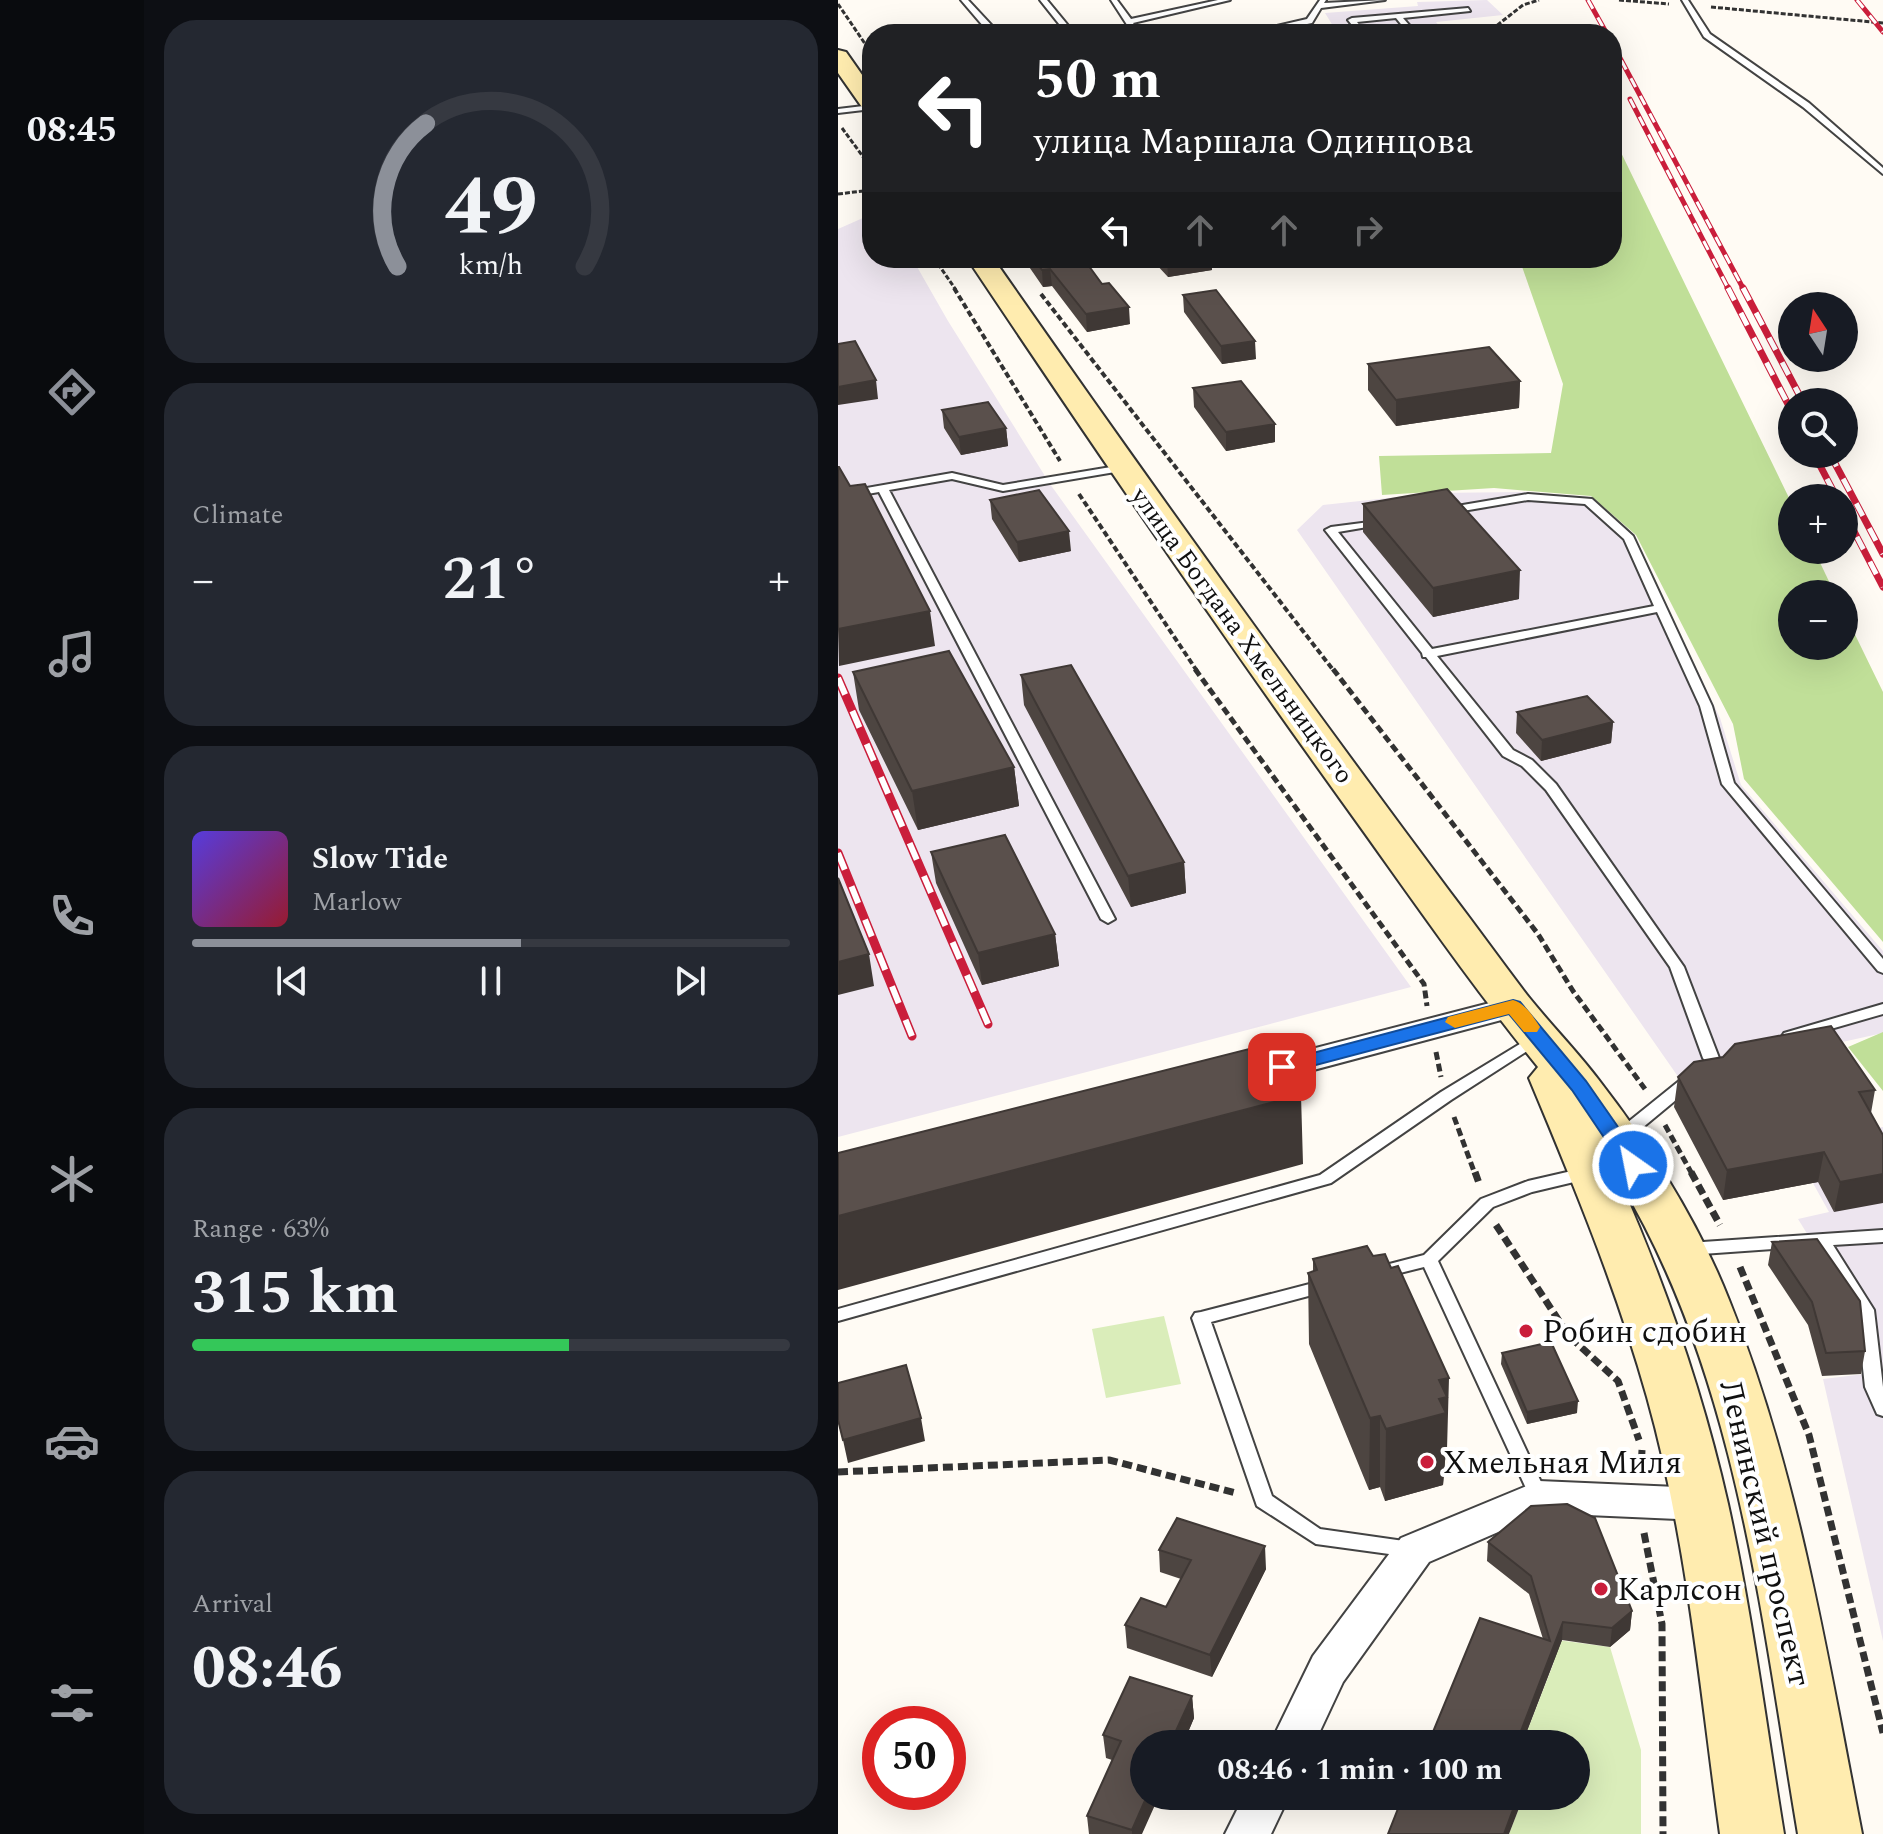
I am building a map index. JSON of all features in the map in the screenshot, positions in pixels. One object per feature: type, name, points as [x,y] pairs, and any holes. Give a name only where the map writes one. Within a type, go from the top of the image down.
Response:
[{"type":"main road","points":[[838,57],[862,92]]},
{"type":"main road","name":"улица Богдана Хмельницкого","points":[[987,268],[1123,468],[1523,1024]]},
{"type":"main road","name":"Ленинский проспект","points":[[1523,1024],[1614,1163],[1656,1201],[1703,1297],[1747,1426],[1783,1576],[1830,1834]]},
{"type":"main road","name":"Ленинский проспект","points":[[1614,1163],[1631,1264],[1674,1398],[1700,1504],[1752,1834]]},
{"type":"street","points":[[1218,1084],[1430,1028],[1523,1024]]},
{"type":"street","points":[[1299,1730],[1328,1669],[1415,1550],[1539,1497],[1700,1504]]},
{"type":"street","points":[[1248,1834],[1260,1810]]},
{"type":"lane","points":[[964,0],[986,24]]},
{"type":"lane","points":[[1043,0],[1063,24]]},
{"type":"lane","points":[[1114,0],[1129,22],[1227,0]]},
{"type":"lane","points":[[1294,24],[1309,21],[1321,3],[1382,0]]},
{"type":"lane","points":[[1687,3],[1707,35],[1806,105],[1883,172]]},
{"type":"lane","points":[[1355,24],[1352,20],[1468,10]]},
{"type":"lane","points":[[1398,16],[1405,24]]},
{"type":"lane","points":[[838,111],[862,107]]},
{"type":"lane","points":[[838,496],[952,476],[1003,488],[1123,468]]},
{"type":"lane","points":[[882,488],[1108,919]]},
{"type":"lane","points":[[1437,512],[1528,497],[1588,501],[1629,538],[1706,706],[1728,784],[1883,968]]},
{"type":"lane","points":[[1368,1275],[1429,1260],[1487,1203],[1528,1187],[1614,1163],[1676,1094],[1718,1056],[1677,967],[1551,787],[1527,763],[1508,753],[1331,530],[1392,520]]},
{"type":"lane","points":[[1427,654],[1660,608]]},
{"type":"lane","points":[[1769,1042],[1883,1009]]},
{"type":"lane","points":[[838,1315],[1325,1179],[1446,1096],[1523,1024]]},
{"type":"lane","points":[[1680,1249],[1883,1236]]},
{"type":"lane","points":[[1821,1240],[1865,1310],[1874,1387],[1883,1409]]},
{"type":"lane","points":[[1429,1260],[1539,1497]]},
{"type":"lane","points":[[1338,1283],[1201,1318],[1264,1501],[1316,1536],[1415,1550]]},
{"type":"path","points":[[1499,24],[1523,5],[1539,0]]},
{"type":"path","points":[[1619,0],[1687,3],[1883,23]]},
{"type":"path","points":[[838,4],[862,39]]},
{"type":"path","points":[[838,124],[862,156]]},
{"type":"path","points":[[838,194],[862,191]]},
{"type":"path","points":[[941,268],[1194,668],[1424,984],[1430,1028],[1446,1096],[1495,1222],[1569,1336],[1618,1381],[1642,1450],[1638,1499],[1662,1624],[1663,1834]]},
{"type":"path","points":[[838,1472],[1109,1460],[1264,1501]]},
{"type":"path","points":[[1857,1621],[1883,1733]]},
{"type":"shaded area","points":[[1487,0],[1503,15],[1436,22],[1438,24],[1332,24],[1325,13],[1418,6],[1417,2]]},
{"type":"shaded area","points":[[862,218],[862,268],[918,268],[1050,484],[1411,987],[838,1137],[838,229]]},
{"type":"shaded area","points":[[1524,492],[1589,497],[1634,536],[1720,718],[1741,785],[1883,951],[1883,1033],[1679,1078],[1297,530],[1323,505],[1434,493]]},
{"type":"shaded area","points":[[1883,1127],[1883,1641],[1823,1379],[1865,1374],[1856,1313],[1798,1219],[1829,1212],[1789,1140]]},
{"type":"green space","points":[[1622,155],[1782,484],[1778,484],[1778,564],[1821,564],[1828,580],[1778,580],[1778,660],[1858,660],[1858,641],[1883,692],[1883,942],[1744,779],[1733,724],[1636,535],[1591,496],[1494,488],[1382,495],[1379,456],[1551,453],[1563,384],[1522,268],[1622,268]]},
{"type":"green space","points":[[1883,1032],[1883,1091],[1848,1047]]},
{"type":"green space","points":[[1164,1316],[1181,1384],[1106,1398],[1092,1329]]},
{"type":"green space","points":[[1542,1638],[1610,1647],[1641,1750],[1641,1834],[1509,1834],[1518,1810],[1590,1810],[1590,1730],[1527,1730],[1554,1662]]},
{"type":"building","points":[[1040,268],[1090,268],[1102,284],[1109,283],[1129,307],[1086,314],[1050,269]]},
{"type":"building","points":[[1216,290],[1255,341],[1221,346],[1183,295]]},
{"type":"building","points":[[855,341],[876,380],[838,387],[838,344]]},
{"type":"building","points":[[1489,347],[1520,381],[1396,400],[1368,364]]},
{"type":"building","points":[[1241,381],[1275,424],[1226,432],[1193,388]]},
{"type":"building","points":[[988,402],[1006,428],[959,437],[942,410]]},
{"type":"building","points":[[838,467],[850,486],[865,484],[930,611],[838,629]]},
{"type":"building","points":[[1447,489],[1520,570],[1433,588],[1363,504]]},
{"type":"building","points":[[1039,490],[1069,531],[1017,542],[990,500]]},
{"type":"building","points":[[949,651],[1014,767],[912,791],[853,672]]},
{"type":"building","points":[[1071,665],[1184,862],[1128,876],[1021,675]]},
{"type":"building","points":[[1587,696],[1613,722],[1542,740],[1517,712]]},
{"type":"building","points":[[1005,835],[1055,934],[978,953],[931,852]]},
{"type":"building","points":[[838,878],[869,954],[838,962]]},
{"type":"building","points":[[1831,1026],[1875,1090],[1859,1092],[1883,1135],[1883,1174],[1840,1182],[1824,1152],[1727,1170],[1678,1077],[1694,1062],[1723,1057],[1735,1044]]},
{"type":"building","points":[[1273,1043],[1301,1095],[838,1216],[838,1153]]},
{"type":"building","points":[[1817,1239],[1860,1301],[1865,1351],[1826,1353],[1812,1302],[1772,1242]]},
{"type":"building","points":[[1367,1246],[1373,1256],[1385,1254],[1391,1268],[1398,1266],[1449,1378],[1439,1380],[1447,1397],[1439,1399],[1446,1413],[1386,1429],[1380,1416],[1370,1418],[1308,1273],[1317,1270],[1313,1259]]},
{"type":"building","points":[[1551,1342],[1578,1401],[1527,1412],[1502,1353]]},
{"type":"building","points":[[906,1365],[921,1418],[843,1440],[838,1420],[838,1383]]},
{"type":"building","points":[[1567,1504],[1595,1518],[1632,1611],[1612,1628],[1563,1622],[1521,1730],[1434,1730],[1480,1618],[1550,1641],[1531,1576],[1488,1542],[1531,1506]]},
{"type":"building","points":[[1177,1518],[1265,1546],[1210,1655],[1125,1625],[1141,1598],[1166,1607],[1191,1560],[1159,1550]]},
{"type":"building","points":[[1130,1677],[1192,1696],[1176,1730],[1130,1730],[1130,1810],[1141,1810],[1132,1830],[1087,1816],[1121,1741],[1103,1735]]},
{"type":"building","points":[[1397,1810],[1513,1810],[1504,1834],[1388,1834]]},
{"type":"railway","points":[[1588,0],[1601,24]]},
{"type":"railway","points":[[1857,0],[1883,32]]},
{"type":"railway","points":[[1622,62],[1744,290]]},
{"type":"railway","points":[[1630,99],[1729,290]]},
{"type":"railway","points":[[1728,288],[1780,388]]},
{"type":"railway","points":[[1743,288],[1796,388]]},
{"type":"railway","points":[[1821,468],[1830,484]]},
{"type":"railway","points":[[1837,468],[1883,554]]},
{"type":"railway","points":[[1858,539],[1883,587]]},
{"type":"railway","points":[[838,678],[988,1024]]},
{"type":"railway","points":[[838,853],[912,1036]]},
{"type":"slow traffic","points":[[1455,1022],[1513,1007],[1531,1027]]},
{"type":"place","name":"Робин сдобин","points":[[1526,1331]]},
{"type":"place","name":"Хмельная Миля","points":[[1427,1462]]},
{"type":"place","name":"Карлсон","points":[[1601,1589]]},
{"type":"route","points":[[1282,1067],[1513,1007],[1579,1086],[1633,1165]]}]
